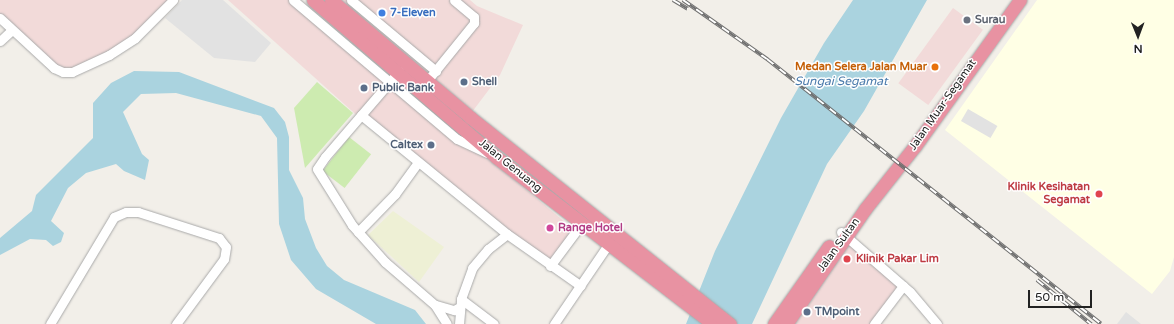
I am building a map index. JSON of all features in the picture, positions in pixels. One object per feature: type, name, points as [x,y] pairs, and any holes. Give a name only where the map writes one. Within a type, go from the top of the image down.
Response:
[{"type":"highway","name":"Jalan Genuang","points":[[313,0],[399,71],[496,156],[542,192],[609,243],[671,283],[730,324]]},
{"type":"highway","name":"Jalan Genuang","points":[[331,0],[671,283],[713,324]]},
{"type":"highway","name":"Jalan Muar-Segamat","points":[[865,209],[915,146],[1020,0]]},
{"type":"highway","points":[[510,167],[519,168],[521,163],[519,157]]},
{"type":"highway","points":[[542,192],[539,185],[543,176]]},
{"type":"highway","name":"Jalan Sultan","points":[[774,324],[811,268],[844,234],[865,209]]},
{"type":"highway","name":"Jalan Sultan","points":[[786,324],[844,234]]},
{"type":"street","points":[[293,0],[458,139],[496,156]]},
{"type":"street","points":[[351,0],[436,70]]},
{"type":"street","points":[[427,81],[475,20],[454,0]]},
{"type":"street","points":[[0,18],[54,68],[63,72],[72,72],[109,55],[135,38],[168,2]]},
{"type":"street","points":[[0,41],[12,30]]},
{"type":"street","points":[[399,71],[317,170],[339,208],[358,232],[386,262],[435,305],[447,324]]},
{"type":"street","points":[[361,115],[507,234],[580,286]]},
{"type":"street","points":[[358,232],[395,194],[418,162]]},
{"type":"street","points":[[55,322],[114,217],[126,212],[138,212],[219,238],[226,247],[224,259],[176,324]]},
{"type":"street","points":[[550,266],[582,223]]},
{"type":"street","points":[[459,324],[460,303],[472,268],[488,249],[507,234]]},
{"type":"street","points":[[844,234],[903,286],[937,324]]},
{"type":"street","points":[[554,324],[609,243]]},
{"type":"street","points":[[874,324],[903,286]]},
{"type":"street","points":[[435,305],[454,310],[460,303]]},
{"type":"street","points":[[460,303],[494,324]]},
{"type":"shaded area","points":[[0,0],[169,0],[133,35],[106,53],[72,68],[63,69],[55,65],[0,14]]},
{"type":"shaded area","points":[[182,0],[223,0],[271,43],[255,62],[214,58],[165,18]]},
{"type":"shaded area","points":[[228,0],[298,0],[578,233],[551,269],[362,120]]},
{"type":"shaded area","points":[[341,0],[470,0],[477,6],[523,25],[500,75],[472,112]]},
{"type":"shaded area","name":"Klinik Kesihatan Segamat","points":[[1037,0],[1174,0],[1174,257],[1170,271],[1152,294],[945,130]]},
{"type":"shaded area","points":[[953,8],[983,30],[928,105],[898,83]]},
{"type":"shaded area","points":[[968,109],[997,126],[990,138],[961,121]]},
{"type":"shaded area","points":[[393,211],[444,247],[419,282],[368,235]]},
{"type":"shaded area","points":[[849,243],[903,291],[878,324],[792,324]]},
{"type":"shaded area","points":[[1126,312],[1141,324],[1117,324]]},
{"type":"green space","points":[[317,82],[353,113],[305,168],[294,108]]},
{"type":"green space","points":[[349,137],[371,154],[345,188],[323,171]]},
{"type":"water","name":"Sungai Segamat","points":[[853,0],[927,0],[864,111],[827,164],[752,324],[686,324],[715,251],[781,118],[824,43]]},
{"type":"water","points":[[134,71],[179,72],[274,108],[285,122],[289,137],[289,170],[303,198],[305,219],[316,248],[327,266],[344,280],[415,310],[426,324],[376,324],[316,289],[291,260],[279,224],[277,138],[261,116],[176,93],[141,94],[123,112],[142,154],[149,160],[145,180],[124,171],[116,164],[86,173],[68,188],[51,221],[64,233],[61,242],[53,246],[46,240],[30,239],[0,255],[0,238],[32,211],[36,195],[93,138],[93,103],[111,83]]},
{"type":"railway","points":[[673,0],[688,9]]},
{"type":"railway","points":[[683,0],[767,59],[1101,324]]},
{"type":"railway","points":[[1037,280],[1091,324]]},
{"type":"place","name":"7-Eleven","points":[[382,13]]},
{"type":"place","name":"Surau","points":[[967,20]]},
{"type":"place","name":"Medan Selera Jalan Muar","points":[[935,67]]},
{"type":"place","name":"Shell","points":[[464,82]]},
{"type":"place","name":"Public Bank","points":[[364,88]]},
{"type":"place","name":"Caltex","points":[[431,145]]},
{"type":"place","name":"Klinik Kesihatan Segamat","points":[[1099,194]]},
{"type":"place","name":"Range Hotel","points":[[550,228]]},
{"type":"place","name":"Klinik Pakar Lim","points":[[847,259]]},
{"type":"place","name":"TMpoint","points":[[807,312]]}]
